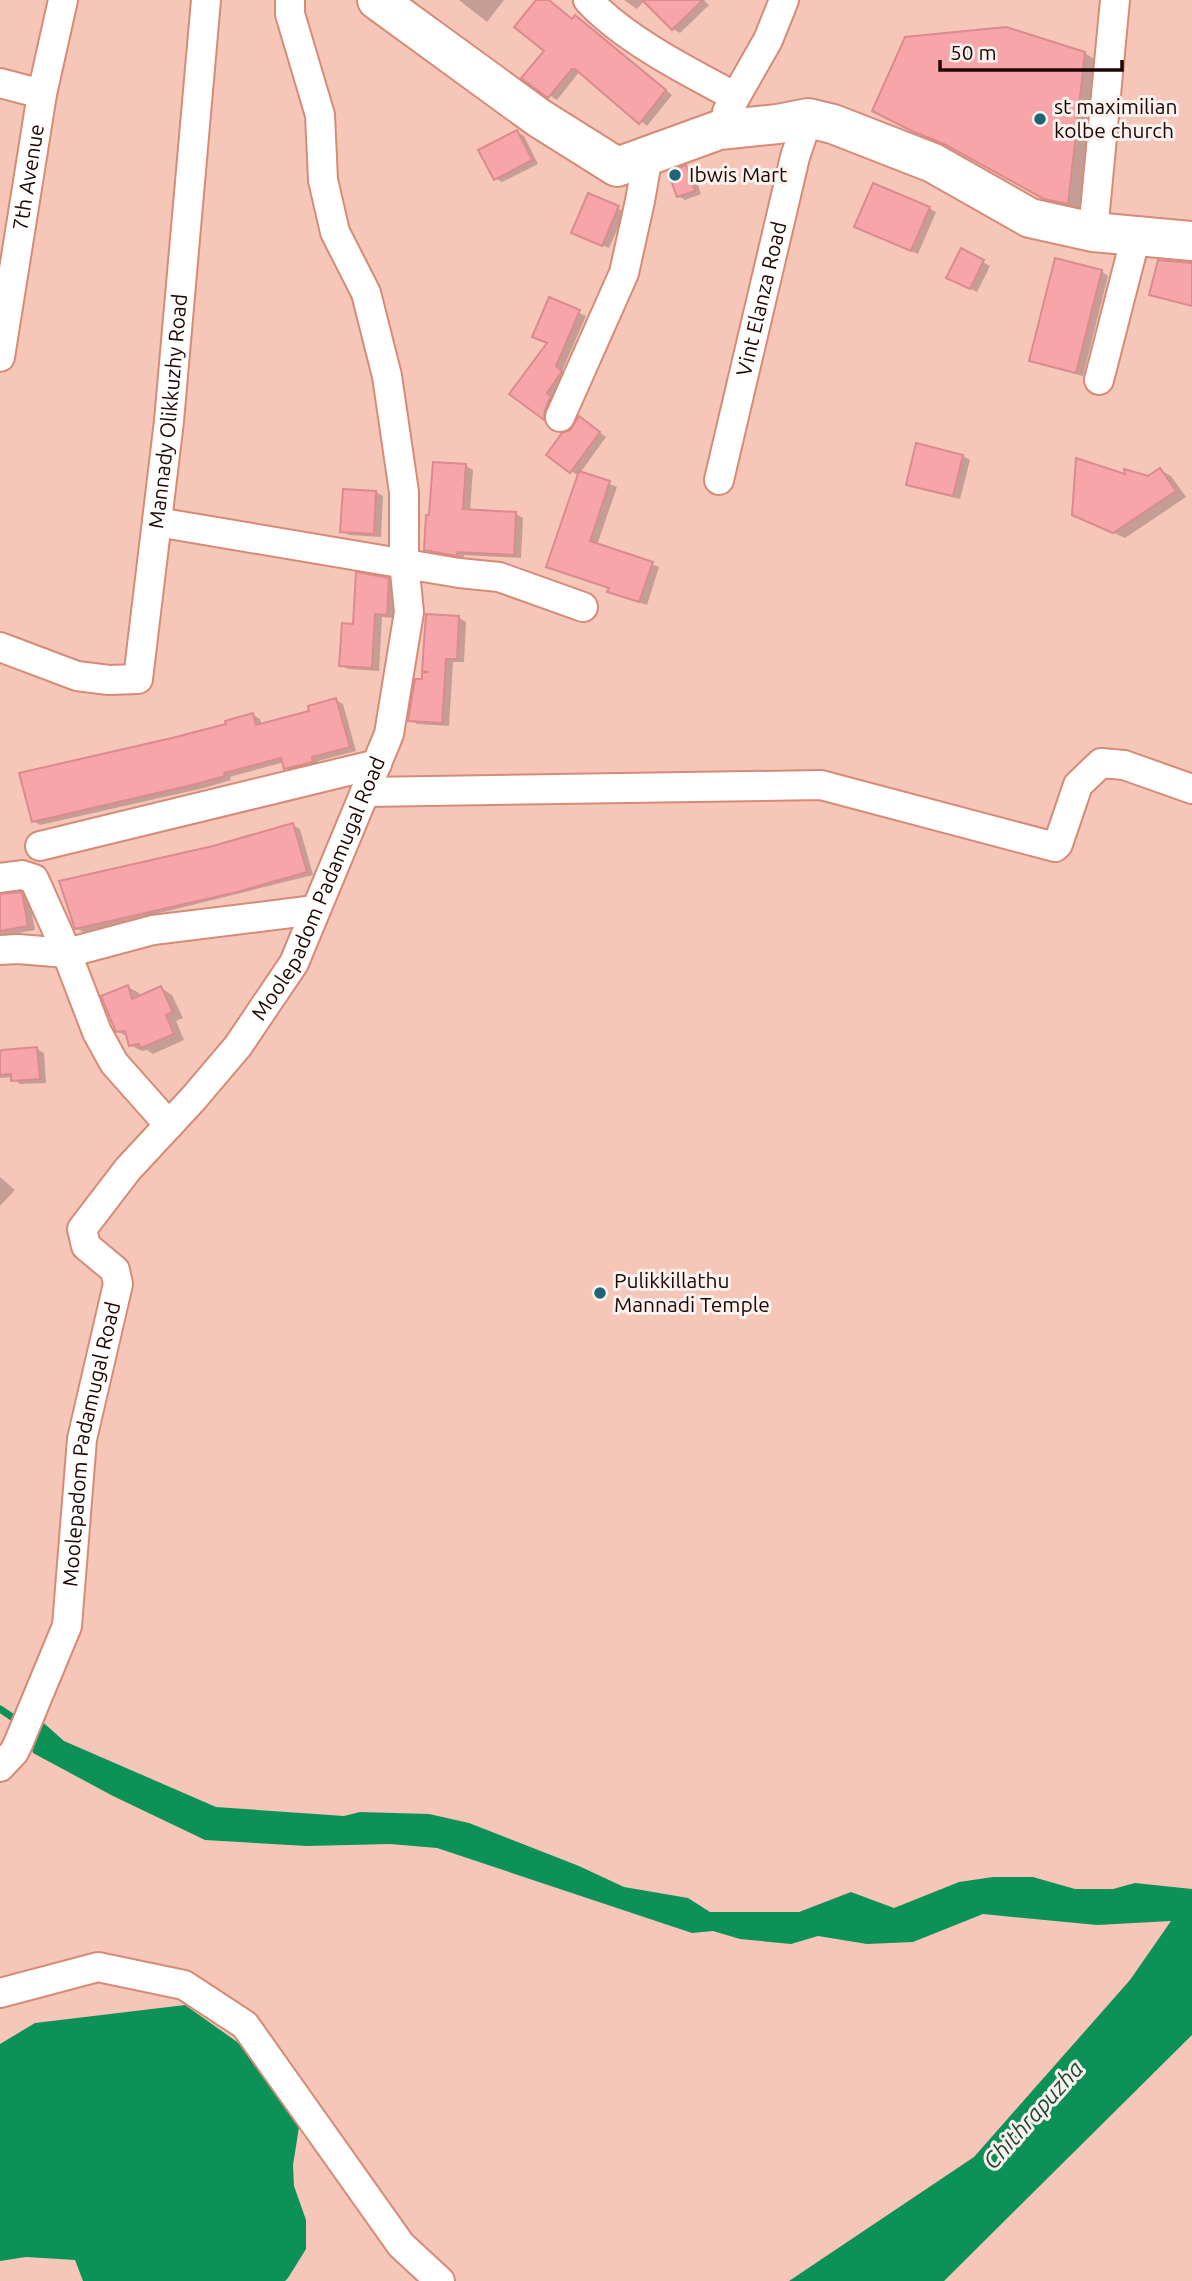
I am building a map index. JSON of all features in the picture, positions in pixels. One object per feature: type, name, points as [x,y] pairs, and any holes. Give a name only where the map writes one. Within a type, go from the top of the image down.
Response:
[{"type":"main road","points":[[377,0],[539,118],[617,167],[648,155],[727,113],[778,124],[808,118],[833,124],[933,163],[1030,218],[1093,232],[1192,241]]},
{"type":"street","name":"7th Avenue","points":[[0,357],[42,94],[63,0]]},
{"type":"street","name":"Mannady Olikkuzhy Road","points":[[0,647],[77,676],[109,680],[138,679],[183,277],[199,57],[206,0]]},
{"type":"street","name":"Moolepadom Padamugal Road","points":[[0,1767],[20,1741],[67,1626],[82,1439],[118,1284],[115,1269],[86,1246],[82,1229],[128,1169],[238,1046],[294,963],[314,909],[389,734],[409,612],[404,562],[404,492],[387,376],[366,293],[335,232],[323,180],[320,115],[290,13],[290,0]]},
{"type":"street","points":[[588,0],[612,24],[681,68],[727,113],[768,40],[784,0]]},
{"type":"street","points":[[1093,232],[1115,0]]},
{"type":"street","points":[[0,83],[42,94]]},
{"type":"street","name":"Vint Elanza Road","points":[[719,480],[795,157],[808,118]]},
{"type":"street","points":[[559,418],[624,273],[648,155]]},
{"type":"street","points":[[1099,380],[1136,236]]},
{"type":"street","points":[[157,522],[459,573],[499,577],[583,607]]},
{"type":"street","points":[[365,792],[821,785],[1055,847],[1079,785],[1101,762],[1124,765],[1192,789]]},
{"type":"street","points":[[40,846],[377,764]]},
{"type":"street","points":[[0,877],[22,875],[34,879],[97,1032],[114,1063],[169,1125]]},
{"type":"street","points":[[0,950],[67,954],[153,930],[314,909]]},
{"type":"street","points":[[0,1993],[97,1967],[184,1985],[246,2025],[401,2245],[440,2281]]},
{"type":"water","name":"Chithrapuzha","points":[[38,1718],[64,1741],[216,1807],[344,1816],[360,1812],[429,1814],[469,1823],[579,1866],[624,1887],[688,1898],[710,1912],[799,1912],[851,1892],[894,1908],[959,1882],[993,1877],[1033,1877],[1075,1889],[1113,1889],[1135,1883],[1192,1889],[1192,2035],[944,2281],[789,2281],[974,2157],[1130,1980],[1171,1921],[1097,1925],[983,1914],[913,1942],[867,1944],[818,1936],[791,1944],[740,1939],[713,1931],[692,1933],[437,1848],[390,1844],[307,1846],[205,1840],[113,1796],[33,1753],[29,1738]]},
{"type":"water","points":[[185,2005],[250,2051],[300,2121],[293,2165],[294,2186],[306,2220],[306,2249],[288,2278],[285,2281],[83,2281],[75,2260],[26,2257],[0,2261],[0,2044],[35,2023]]},
{"type":"building","points":[[536,0],[549,0],[572,19],[575,15],[666,90],[639,124],[575,69],[572,69],[548,98],[521,78],[544,51],[514,27]]},
{"type":"building","points":[[642,0],[703,0],[672,30]]},
{"type":"building","points":[[1006,27],[1085,52],[1068,204],[1044,199],[944,144],[872,111],[905,37]]},
{"type":"building","points":[[517,130],[532,160],[494,180],[478,150]]},
{"type":"building","name":"Ibwis Mart","points":[[686,165],[695,191],[677,197],[668,172]]},
{"type":"building","points":[[873,183],[930,207],[911,251],[854,227]]},
{"type":"building","points":[[588,193],[619,206],[602,246],[571,233]]},
{"type":"building","points":[[961,248],[984,260],[970,289],[946,278]]},
{"type":"building","points":[[1055,258],[1102,270],[1076,373],[1029,361]]},
{"type":"building","points":[[1158,260],[1192,263],[1192,306],[1149,295]]},
{"type":"building","points":[[549,297],[580,310],[556,366],[562,371],[547,393],[551,396],[544,420],[509,394],[547,343],[532,337]]},
{"type":"building","points":[[579,416],[600,432],[570,473],[546,455],[562,433],[570,430]]},
{"type":"building","points":[[916,443],[963,455],[953,496],[906,485]]},
{"type":"building","points":[[1076,458],[1125,474],[1124,469],[1148,476],[1160,468],[1176,491],[1113,533],[1072,515]]},
{"type":"building","points":[[433,462],[466,464],[463,509],[516,512],[514,555],[457,552],[457,556],[424,550]]},
{"type":"building","points":[[579,471],[610,481],[590,541],[653,562],[639,602],[607,592],[609,588],[546,567]]},
{"type":"building","points":[[343,489],[376,491],[374,534],[340,532]]},
{"type":"building","points":[[356,572],[389,578],[387,615],[375,614],[372,668],[339,666],[342,623],[353,624]]},
{"type":"building","points":[[426,614],[459,616],[457,659],[446,659],[442,723],[408,721],[415,679],[422,679],[422,673],[429,672],[422,671]]},
{"type":"building","points":[[336,698],[350,747],[312,757],[313,762],[284,769],[281,758],[224,773],[225,776],[196,784],[32,822],[19,773],[172,738],[226,724],[225,721],[253,713],[256,725],[309,711],[308,706]]},
{"type":"building","points":[[293,823],[307,872],[237,892],[75,929],[59,881],[213,846]]},
{"type":"building","points":[[22,892],[28,926],[0,931],[0,894]]},
{"type":"building","points":[[128,985],[132,999],[161,986],[173,1012],[166,1015],[174,1034],[141,1048],[139,1044],[129,1046],[125,1031],[116,1032],[101,996]]},
{"type":"building","points":[[37,1047],[40,1079],[11,1081],[11,1074],[0,1075],[2,1050]]},
{"type":"waterway","points":[[0,1709],[21,1723]]},
{"type":"place","name":"st maximilian kolbe church","points":[[1040,119]]},
{"type":"place","name":"Ibwis Mart","points":[[675,175]]},
{"type":"place","name":"Pulikkillathu Mannadi Temple","points":[[600,1293]]}]
